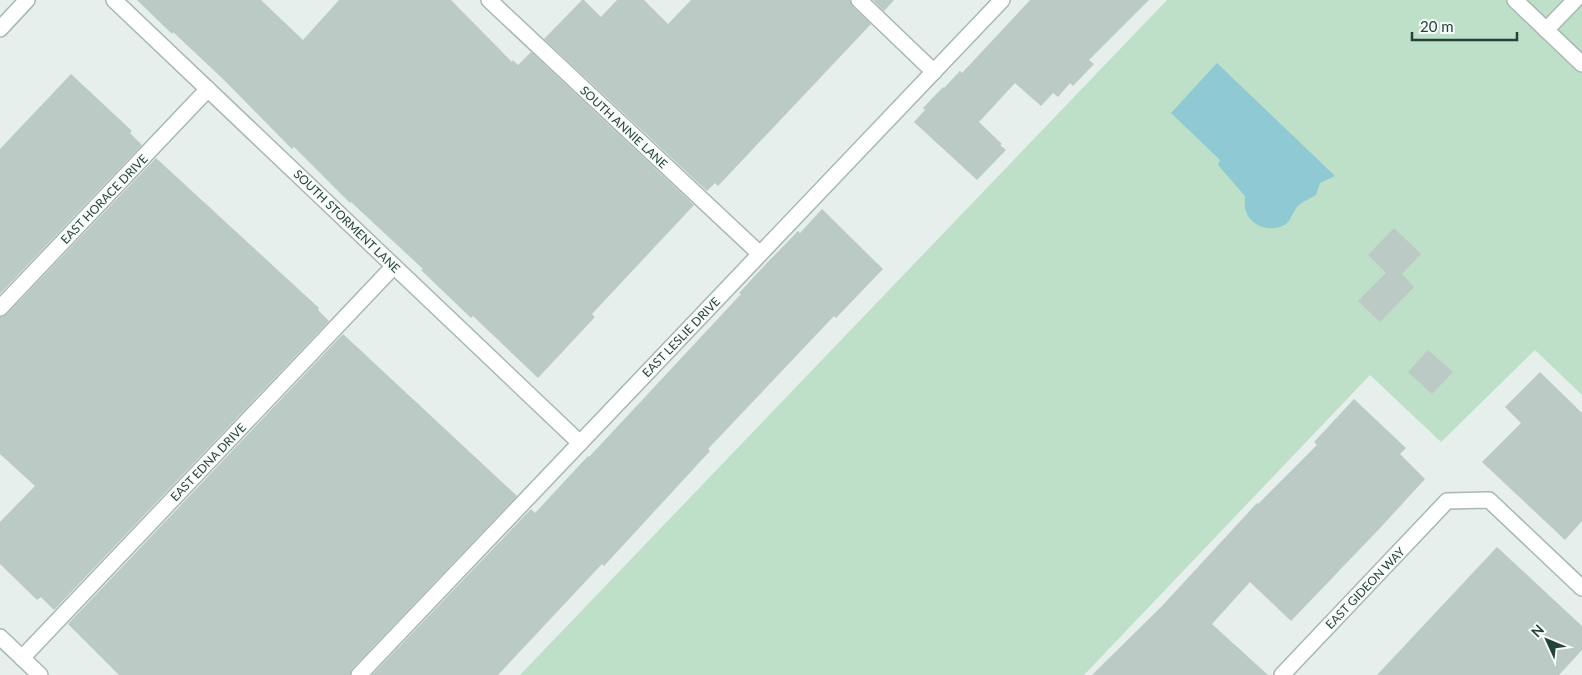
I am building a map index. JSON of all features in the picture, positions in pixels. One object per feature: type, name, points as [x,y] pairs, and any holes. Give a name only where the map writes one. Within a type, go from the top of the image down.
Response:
[{"type":"street","points":[[0,29],[28,0]]},
{"type":"street","name":"SOUTH STORMENT LANE","points":[[114,0],[580,443]]},
{"type":"street","name":"SOUTH ANNIE LANE","points":[[489,0],[760,254]]},
{"type":"street","points":[[859,0],[934,72]]},
{"type":"street","name":"EAST LESLIE DRIVE","points":[[359,675],[1002,0]]},
{"type":"street","points":[[1515,0],[1582,64]]},
{"type":"street","points":[[1546,30],[1575,3]]},
{"type":"street","name":"EAST HORACE DRIVE","points":[[0,308],[208,89]]},
{"type":"street","name":"EAST EDNA DRIVE","points":[[22,658],[394,266]]},
{"type":"street","name":"EAST GIDEON WAY","points":[[1282,675],[1448,501],[1489,500],[1582,588]]},
{"type":"street","points":[[0,638],[40,675]]},
{"type":"green space","points":[[1167,0],[1582,0],[1582,395],[1535,350],[1441,442],[1370,375],[1084,675],[520,675]]},
{"type":"water","points":[[1217,63],[1335,176],[1320,183],[1316,195],[1299,205],[1288,222],[1281,227],[1263,227],[1257,225],[1248,217],[1245,209],[1245,196],[1218,165],[1220,160],[1171,113]]},
{"type":"building","points":[[137,0],[261,0],[303,40],[339,0],[451,0],[512,62],[513,60],[518,65],[531,52],[694,205],[592,314],[595,317],[538,378],[473,316],[471,318],[421,270],[423,269],[350,203],[294,147],[292,149],[224,80]]},
{"type":"building","points":[[582,0],[601,17],[617,0],[644,0],[668,24],[691,0],[850,0],[853,7],[871,24],[718,186],[715,183],[707,191],[544,39]]},
{"type":"building","points":[[873,0],[894,0],[884,11]]},
{"type":"building","points":[[1030,0],[1149,0],[1089,60],[1094,64],[1073,86],[1070,83],[1058,97],[1053,93],[1041,106],[1015,83],[979,122],[1006,150],[977,180],[914,122],[925,110],[923,108],[960,71],[962,73]]},
{"type":"building","points":[[71,74],[132,131],[130,133],[142,145],[0,294],[0,149]]},
{"type":"building","points":[[156,158],[319,308],[318,310],[329,321],[54,610],[41,597],[37,600],[0,564],[0,522],[35,486],[0,454],[0,317],[7,314]]},
{"type":"building","points":[[822,209],[883,269],[836,318],[834,316],[708,449],[710,451],[604,566],[602,564],[498,675],[372,675],[531,509],[535,513],[741,294],[739,293],[765,265],[798,231],[800,233]]},
{"type":"building","points":[[1394,228],[1421,254],[1402,274],[1414,287],[1380,322],[1358,301],[1386,273],[1368,255]]},
{"type":"building","points":[[343,334],[517,496],[352,669],[350,675],[119,675],[68,624]]},
{"type":"building","points":[[1428,350],[1453,372],[1432,394],[1408,372]]},
{"type":"building","points":[[1540,372],[1582,413],[1582,521],[1565,540],[1482,462],[1521,423],[1505,407]]},
{"type":"building","points":[[1354,399],[1406,448],[1400,454],[1425,479],[1291,621],[1250,582],[1212,624],[1268,675],[1092,675],[1162,606],[1257,503],[1317,445],[1314,442]]},
{"type":"building","points":[[1497,547],[1582,626],[1582,650],[1559,675],[1377,675]]}]
